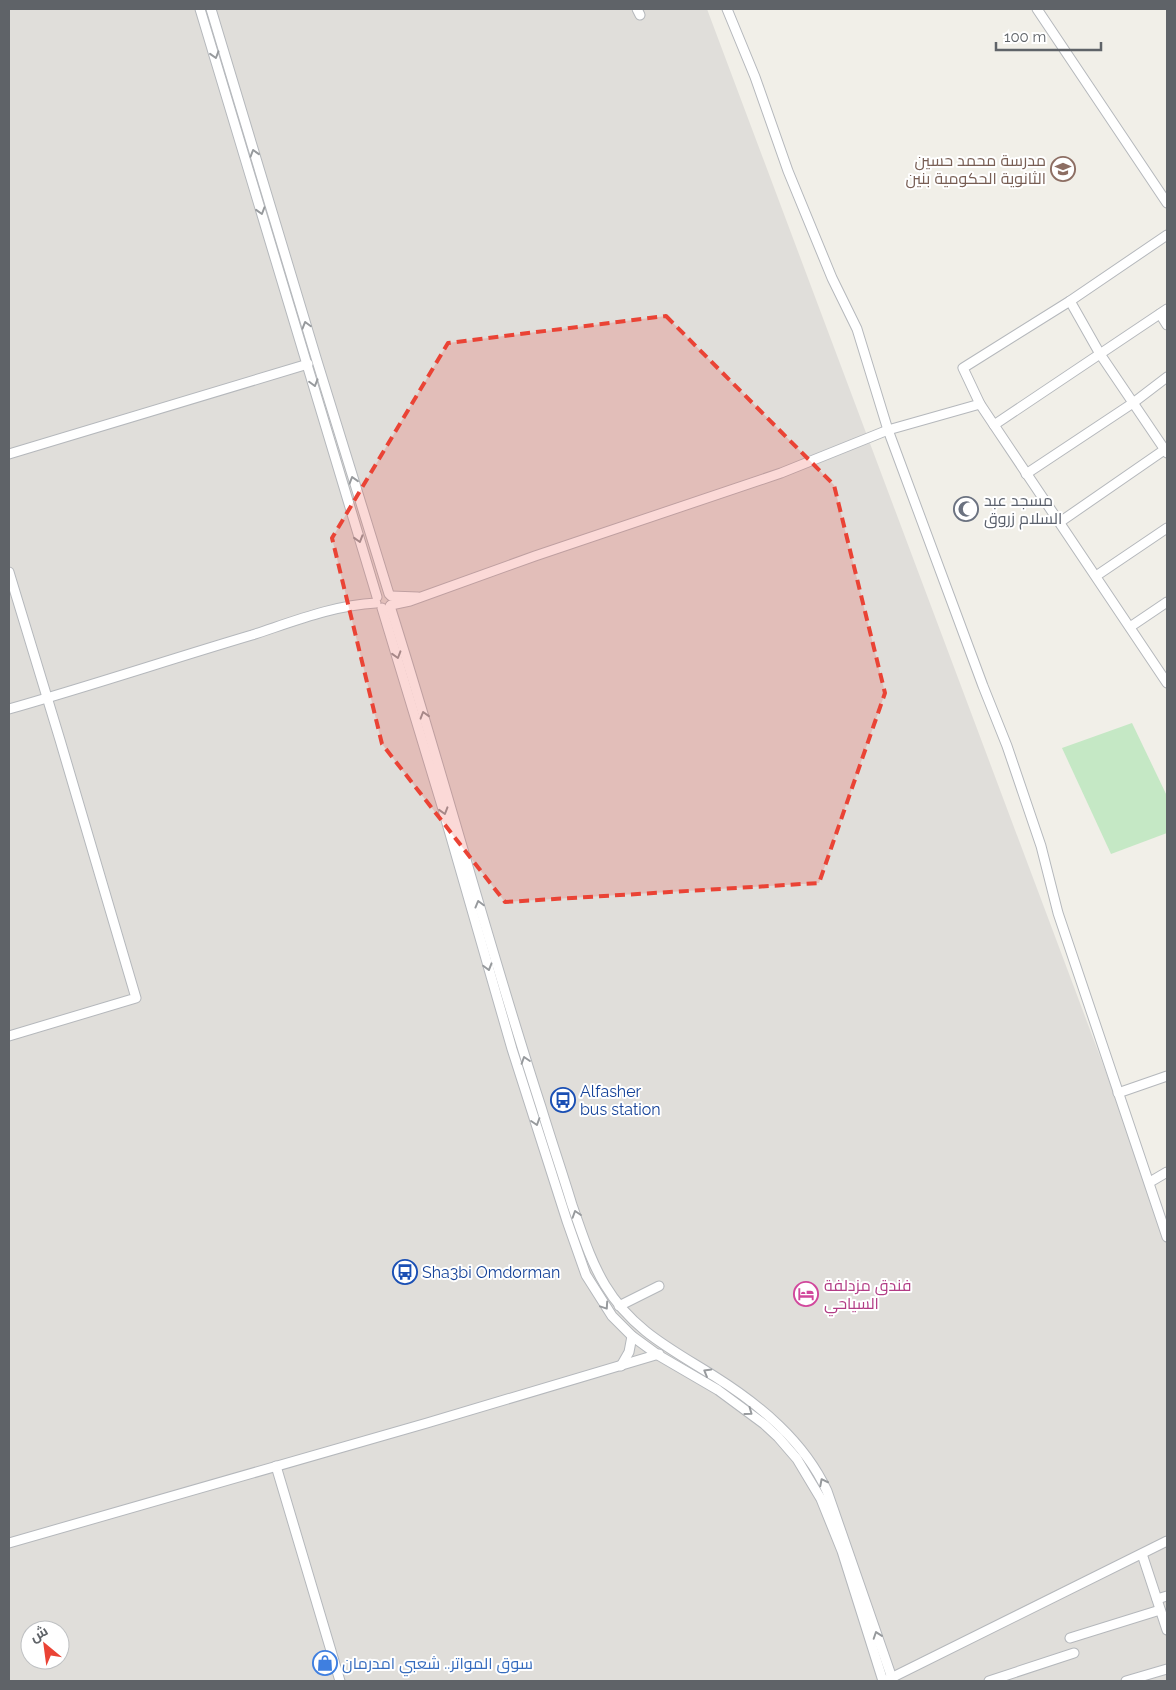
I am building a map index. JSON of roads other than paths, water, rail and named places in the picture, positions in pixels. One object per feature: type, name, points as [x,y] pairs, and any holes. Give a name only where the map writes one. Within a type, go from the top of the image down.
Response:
[{"type":"street","points":[[200,9],[308,364],[385,601]]},
{"type":"street","points":[[211,9],[321,376],[385,601],[492,951],[567,1221],[586,1274],[612,1316],[632,1336],[658,1355],[718,1390],[771,1429],[808,1475],[837,1530]]},
{"type":"street","points":[[727,9],[747,55],[788,171],[832,278],[857,329],[888,430],[979,678],[1008,746],[1040,846],[1058,913],[1118,1093],[1150,1182],[1163,1210],[1167,1236]]},
{"type":"street","points":[[1037,9],[1167,203]]},
{"type":"street","points":[[1167,235],[1070,301],[964,368],[980,404],[994,426],[1167,680]]},
{"type":"street","points":[[1060,522],[1166,450],[1100,354],[1070,301]]},
{"type":"street","points":[[994,426],[1164,312],[1167,325]]},
{"type":"street","points":[[9,454],[308,364]]},
{"type":"street","points":[[1026,474],[1133,403],[1167,378]]},
{"type":"street","points":[[9,709],[340,608],[421,597],[534,556],[781,473],[888,430],[980,404]]},
{"type":"street","points":[[1096,576],[1167,528]]},
{"type":"street","points":[[9,572],[136,998],[9,1036]]},
{"type":"street","points":[[1130,627],[1167,602]]},
{"type":"street","points":[[1118,1093],[1165,1077],[1167,1087]]},
{"type":"street","points":[[528,1085],[588,1253],[596,1270],[619,1306],[637,1325],[665,1347],[742,1394],[778,1424],[818,1472],[827,1491],[842,1551],[888,1680],[1167,1540]]},
{"type":"street","points":[[1150,1182],[1167,1172]]},
{"type":"street","points":[[619,1306],[659,1286]]},
{"type":"street","points":[[621,1366],[629,1352],[632,1336]]},
{"type":"street","points":[[9,1543],[658,1355],[665,1347]]},
{"type":"street","points":[[276,1466],[340,1681]]},
{"type":"street","points":[[1142,1554],[1167,1630]]},
{"type":"street","points":[[1157,1599],[1167,1596]]},
{"type":"street","points":[[1070,1638],[1160,1610]]},
{"type":"street","points":[[989,1681],[1074,1653]]},
{"type":"street","points":[[1126,1681],[1167,1669]]},
{"type":"place","name":"مدرسة محمد حسين الثانوية الحكومية بنين","points":[[1063,169]]},
{"type":"place","name":"مسجد عبد السلام زروق","points":[[966,509]]},
{"type":"place","name":"Alfasher bus station","points":[[563,1100]]},
{"type":"place","name":"Sha3bi Omdorman","points":[[405,1272]]},
{"type":"place","name":"فندق مزدلفة السياحي","points":[[806,1294]]},
{"type":"place","name":"سوق المواتر.. شعبي امدرمان","points":[[325,1663]]}]
